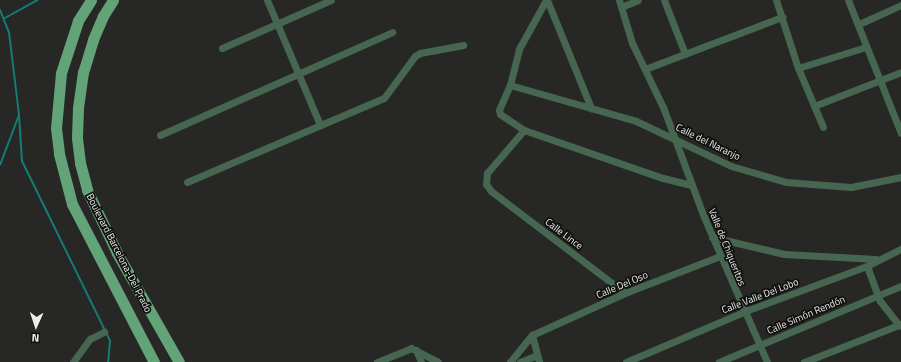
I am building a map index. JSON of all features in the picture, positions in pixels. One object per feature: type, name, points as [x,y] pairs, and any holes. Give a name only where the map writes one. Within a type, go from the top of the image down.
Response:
[{"type":"main road","name":"Boulevard Barcelona-Del Prado","points":[[91,0],[78,21],[61,73],[57,103],[59,154],[72,204],[154,362]]},
{"type":"main road","name":"Boulevard Barcelona-Del Prado","points":[[113,0],[103,16],[93,40],[84,72],[78,108],[77,138],[80,163],[87,190],[117,253],[179,362]]},
{"type":"street","points":[[267,0],[276,25],[320,125]]},
{"type":"street","points":[[222,48],[331,0]]},
{"type":"street","points":[[547,0],[519,49],[510,85],[499,110],[500,114],[524,130],[663,178],[692,185]]},
{"type":"street","points":[[547,0],[591,108]]},
{"type":"street","points":[[620,3],[638,0]]},
{"type":"street","points":[[664,0],[685,54]]},
{"type":"street","points":[[776,0],[798,68],[823,127]]},
{"type":"street","points":[[848,0],[901,133]]},
{"type":"street","name":"Valle de Chiqueritos","points":[[620,3],[632,43],[675,137],[712,237],[767,362]]},
{"type":"street","points":[[858,24],[901,5]]},
{"type":"street","points":[[645,69],[782,17]]},
{"type":"street","points":[[160,135],[392,32]]},
{"type":"street","points":[[187,182],[384,98],[420,53],[464,45]]},
{"type":"street","points":[[798,68],[866,47]]},
{"type":"street","points":[[814,106],[901,72]]},
{"type":"street","name":"Calle del Naranjo","points":[[510,85],[636,121],[675,137],[731,166],[786,182],[851,187],[901,177]]},
{"type":"street","name":"Calle Lince","points":[[524,130],[488,173],[486,184],[491,192],[625,293]]},
{"type":"street","points":[[712,237],[784,254],[876,259]]},
{"type":"street","name":"Calle Valle Del Lobo","points":[[626,362],[744,312],[867,266],[876,259],[901,249]]},
{"type":"street","name":"Calle Del Oso","points":[[532,335],[625,293],[720,256]]},
{"type":"street","points":[[804,362],[900,324],[886,311],[878,296],[867,266]]},
{"type":"street","name":"Calle Simón Rendón","points":[[719,362],[901,286]]},
{"type":"street","points":[[73,362],[90,339],[104,332]]},
{"type":"street","points":[[520,362],[538,358],[532,335]]},
{"type":"street","points":[[510,362],[532,335]]},
{"type":"street","points":[[377,362],[411,348],[438,362]]},
{"type":"street","points":[[416,350],[421,362]]},
{"type":"waterway","points":[[5,18],[37,0]]},
{"type":"waterway","points":[[0,10],[9,32],[19,115],[0,165]]},
{"type":"waterway","points":[[19,115],[22,161],[110,341],[108,362]]}]
